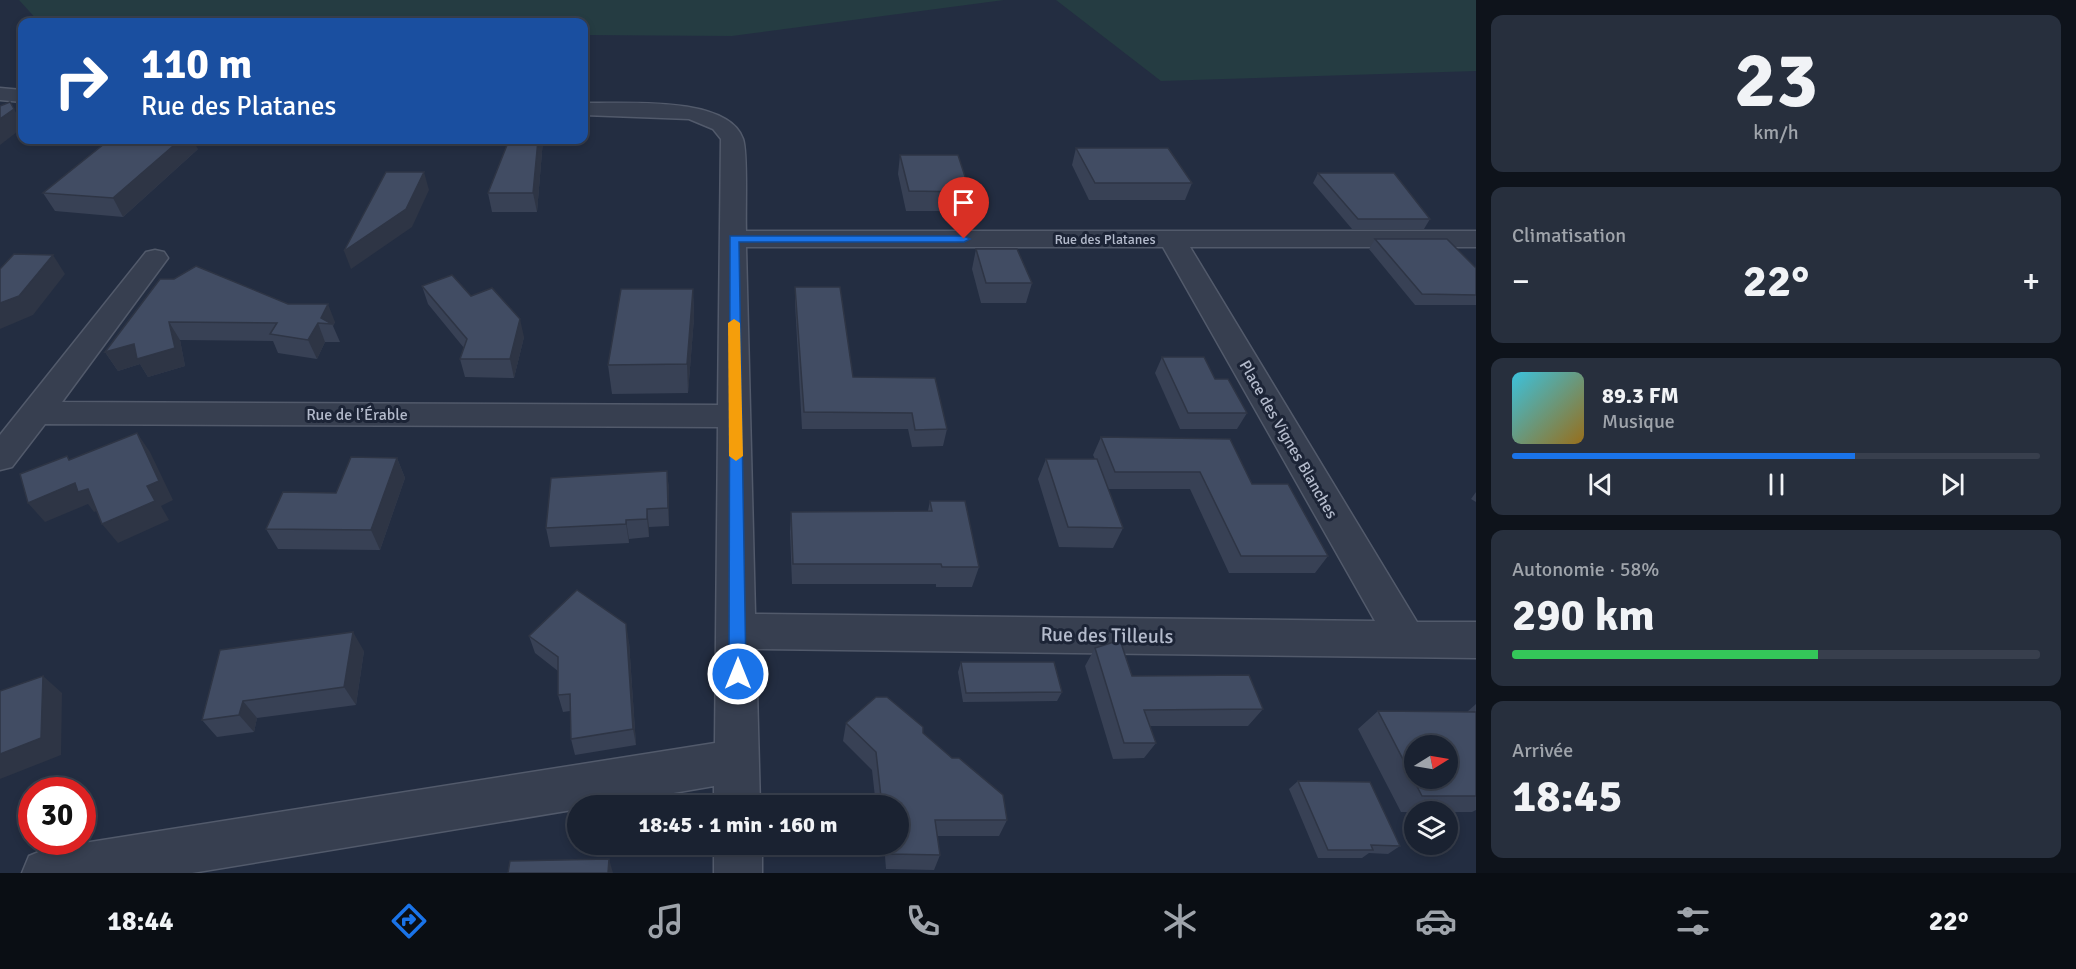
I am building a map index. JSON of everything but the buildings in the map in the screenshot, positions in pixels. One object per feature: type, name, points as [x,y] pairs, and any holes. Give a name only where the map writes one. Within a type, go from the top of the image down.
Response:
[{"type":"street","points":[[0,94],[18,96]]},
{"type":"street","points":[[588,109],[692,113],[721,124],[732,139],[738,630],[737,795]]},
{"type":"street","name":"Rue des Platanes","points":[[733,239],[1476,239]]},
{"type":"street","name":"Place des Vignes Blanches","points":[[1172,239],[1406,639]]},
{"type":"street","points":[[0,458],[155,258]]},
{"type":"street","name":"Rue de l’Érable","points":[[36,413],[735,416]]},
{"type":"street","name":"Rue des Tilleuls","points":[[738,630],[1476,640]]},
{"type":"street","points":[[46,873],[737,761]]},
{"type":"street","points":[[738,855],[738,873]]},
{"type":"green space","points":[[19,0],[1004,0],[732,36],[588,35],[588,18],[35,18]]},
{"type":"green space","points":[[1056,0],[1476,0],[1476,71],[1161,81]]},
{"type":"slow traffic","points":[[734,323],[736,456]]},
{"type":"route","points":[[738,674],[733,239],[964,239]]}]
